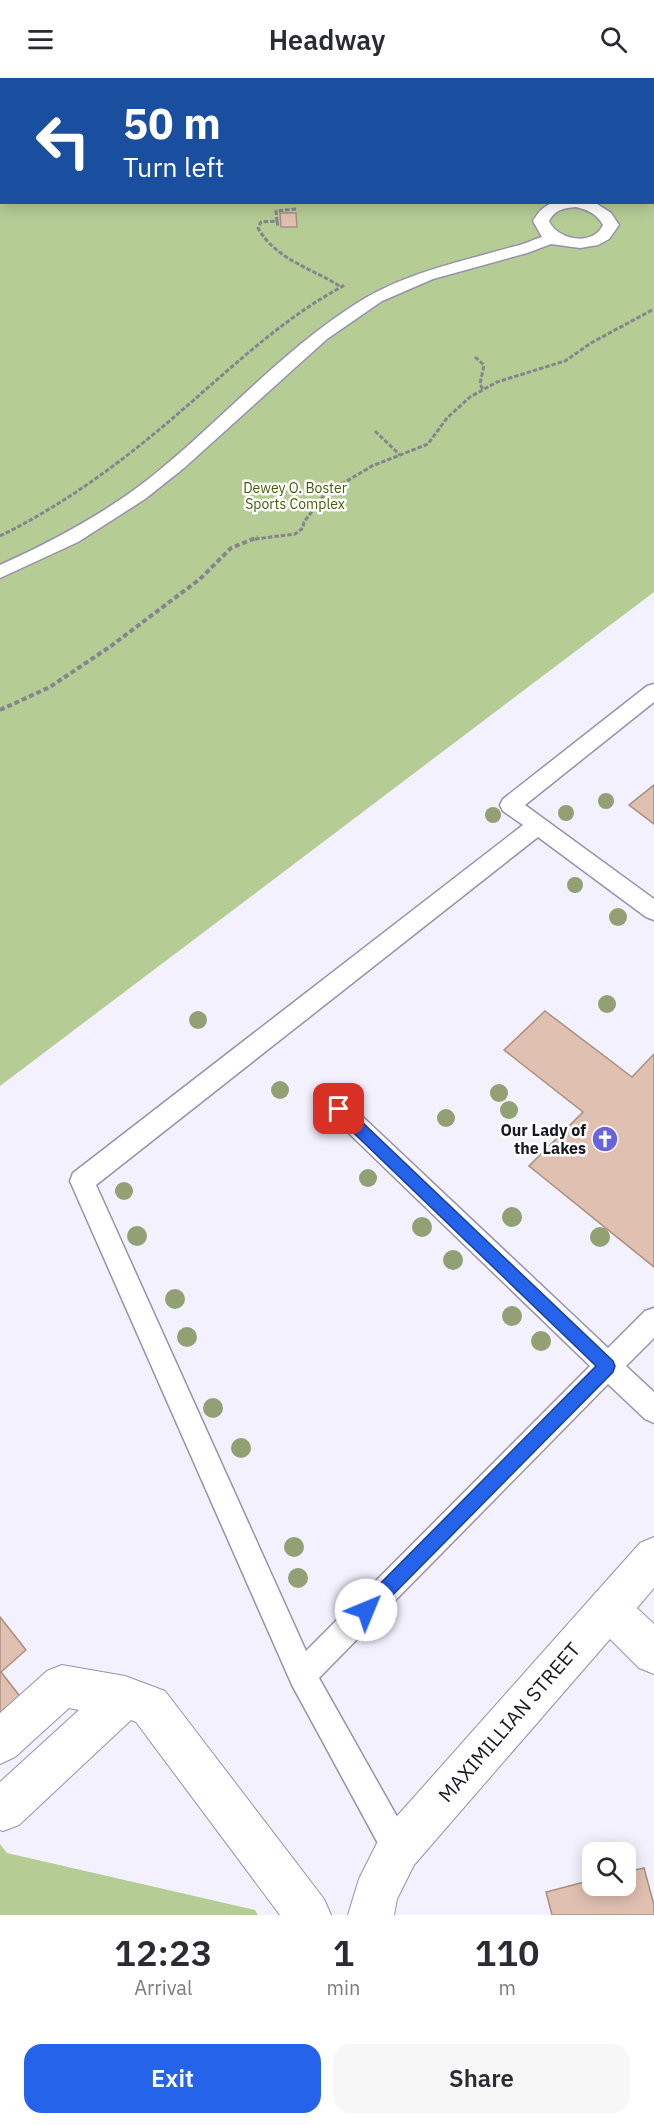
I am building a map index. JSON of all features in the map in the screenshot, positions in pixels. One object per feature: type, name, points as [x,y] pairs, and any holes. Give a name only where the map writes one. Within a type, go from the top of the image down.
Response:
[{"type":"street","name":"MAXIMILLIAN STREET","points":[[373,1905],[398,1849],[654,1557]]},
{"type":"street","points":[[608,1609],[654,1653]]},
{"type":"street","points":[[0,1742],[62,1686],[125,1697],[150,1706],[308,1915]]},
{"type":"street","points":[[0,1808],[3,1809],[125,1697]]},
{"type":"lane","points":[[0,572],[34,557],[91,526],[139,494],[193,450],[320,336],[377,297],[420,277],[521,250],[554,238]]},
{"type":"lane","points":[[654,691],[510,805],[654,911]]},
{"type":"lane","points":[[398,1849],[302,1675],[82,1181],[538,825]]},
{"type":"lane","points":[[339,1109],[654,1410]]},
{"type":"lane","points":[[302,1675],[654,1320]]},
{"type":"path","points":[[278,226],[276,211],[296,209]]},
{"type":"path","points":[[277,220],[261,222],[258,228],[261,236],[281,255],[325,276],[341,287]]},
{"type":"path","points":[[0,710],[50,687],[111,646],[200,579],[231,548],[259,537],[296,534],[303,528],[304,522],[325,494],[372,466],[428,444],[447,418],[470,397],[497,382],[565,361],[591,343],[654,309]]},
{"type":"path","points":[[475,357],[484,365],[480,384],[483,390]]},
{"type":"path","points":[[375,431],[400,455]]},
{"type":"green space","name":"Dewey O. Boster Sports Complex","points":[[0,204],[654,204],[654,592],[0,1086]]},
{"type":"green space","points":[[0,1844],[7,1853],[255,1910],[258,1915],[0,1915]]},
{"type":"building","points":[[280,213],[296,213],[297,227],[281,227]]},
{"type":"building","points":[[654,785],[654,824],[629,805]]},
{"type":"building","name":"Our Lady of the Lakes","points":[[545,1011],[632,1077],[654,1054],[654,1267],[529,1166],[583,1112],[504,1050]]},
{"type":"building","points":[[0,1617],[26,1650],[1,1672],[26,1704],[0,1727]]},
{"type":"building","points":[[644,1868],[654,1905],[654,1915],[552,1915],[546,1892],[582,1883],[582,1896],[636,1896],[636,1870]]},
{"type":"place","name":"Our Lady of the Lakes","points":[[605,1139]]},
{"type":"route","points":[[339,1109],[607,1366],[366,1610]]}]
